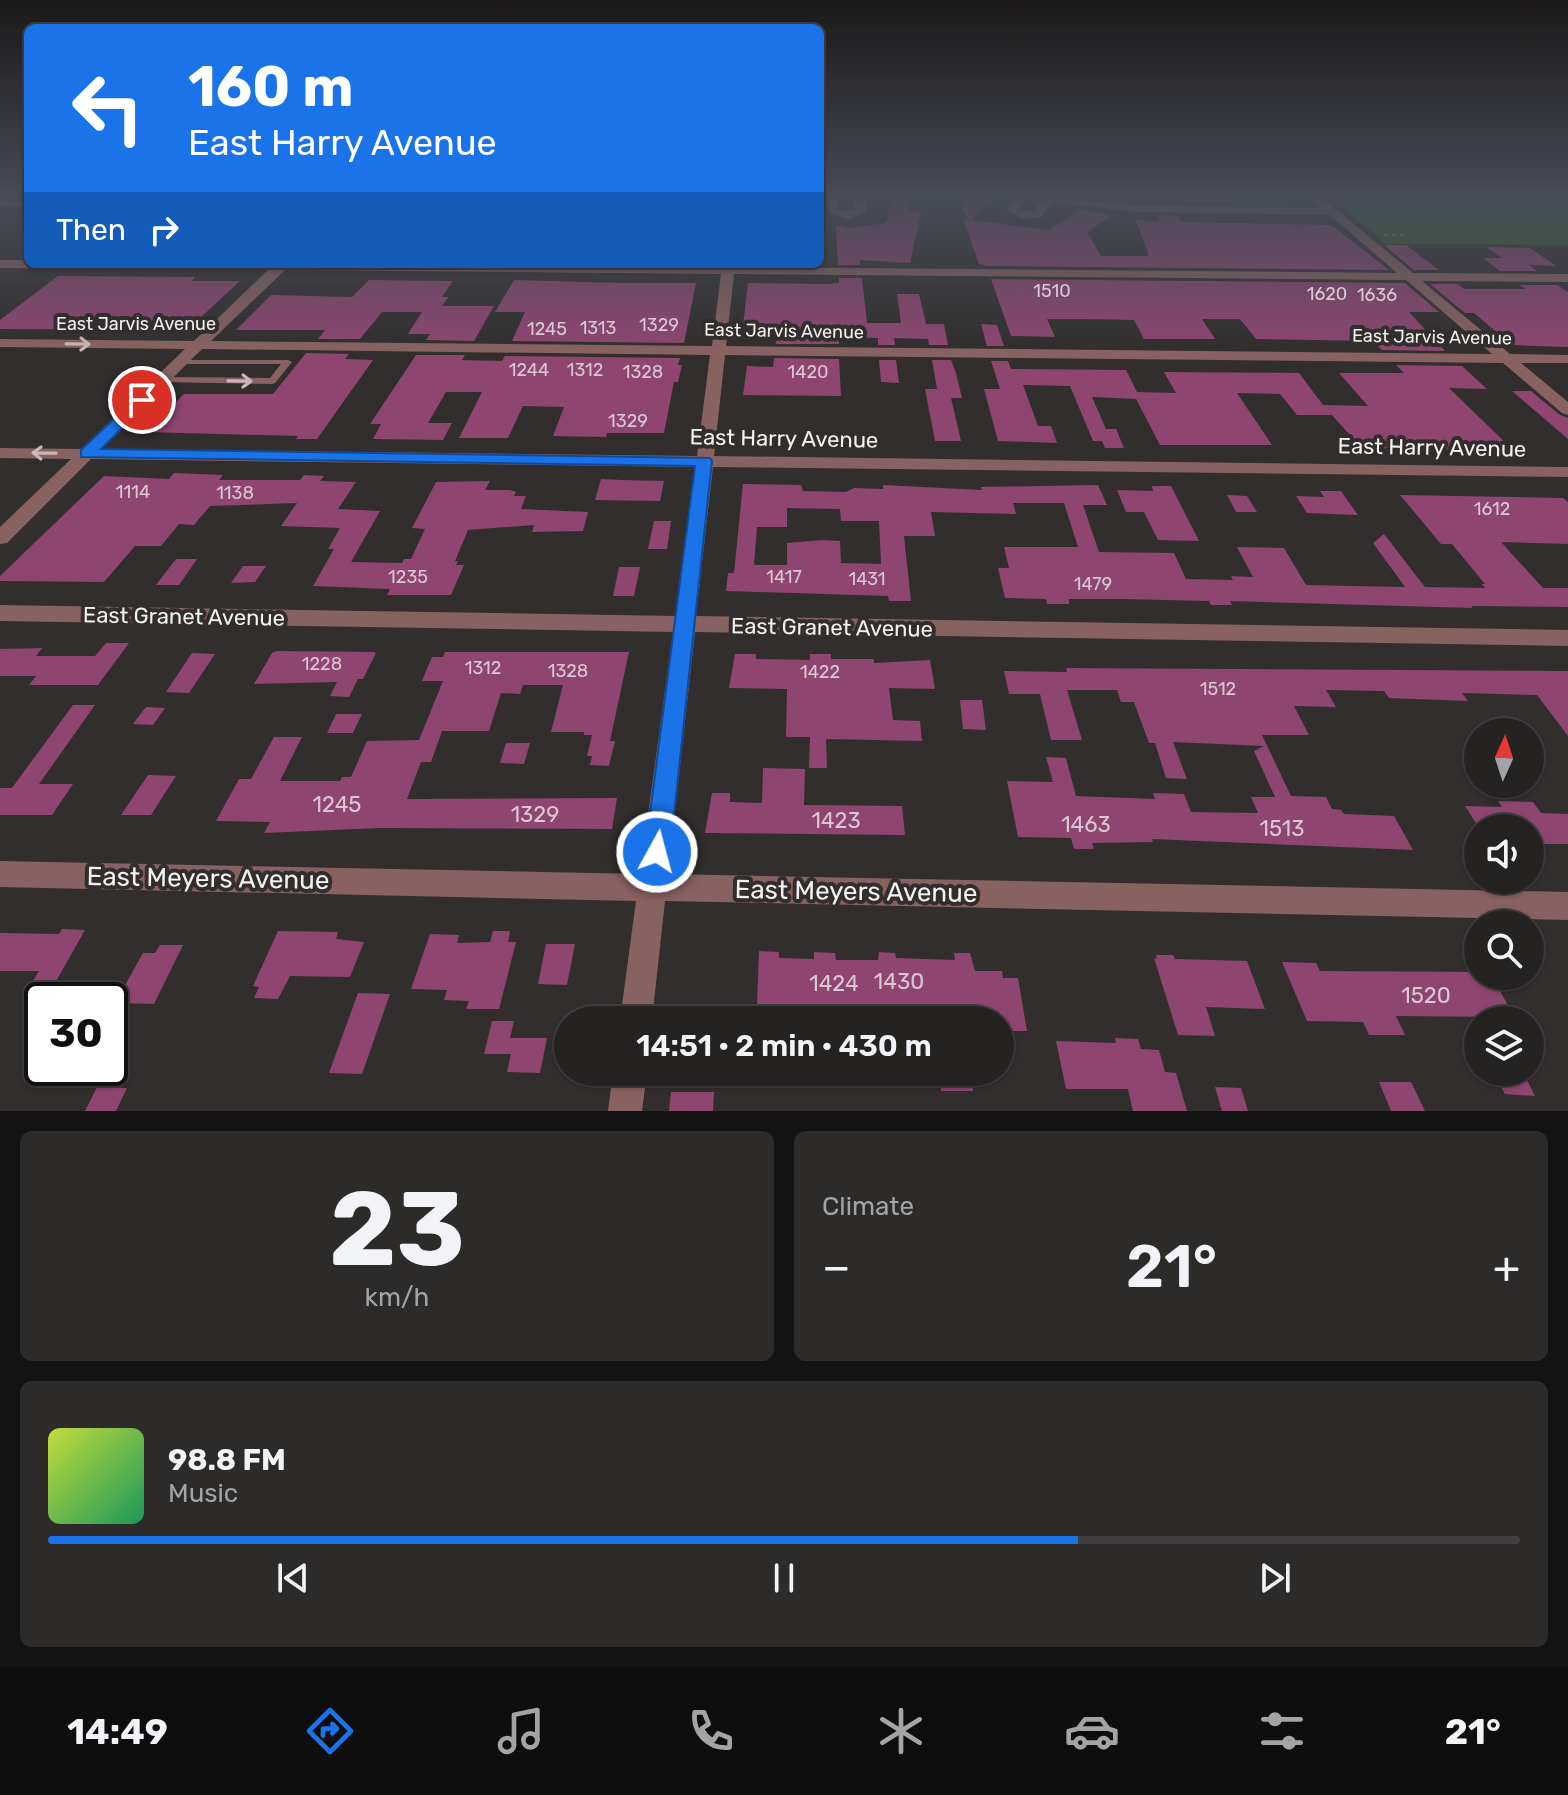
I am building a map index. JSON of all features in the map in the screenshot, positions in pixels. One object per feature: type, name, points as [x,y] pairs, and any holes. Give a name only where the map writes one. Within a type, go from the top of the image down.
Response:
[{"type":"street","points":[[1376,248],[1568,410]]},
{"type":"street","points":[[0,264],[24,264]]},
{"type":"street","points":[[0,538],[280,268]]},
{"type":"street","points":[[638,1006],[728,268]]},
{"type":"street","points":[[796,268],[1568,278]]},
{"type":"street","name":"East Jarvis Avenue","points":[[0,343],[1568,359]]},
{"type":"street","name":"East Harry Avenue","points":[[0,453],[1568,472]]},
{"type":"street","name":"East Granet Avenue","points":[[0,613],[1568,638]]},
{"type":"street","name":"East Meyers Avenue","points":[[0,874],[1568,906]]},
{"type":"street","points":[[625,1111],[628,1086]]},
{"type":"lane","points":[[162,380],[272,381],[288,362],[181,362]]},
{"type":"building","points":[[837,248],[913,248],[910,263],[860,260],[860,265],[838,265]]},
{"type":"building","points":[[973,248],[1096,248],[1101,256],[1149,256],[1146,248],[1360,248],[1389,270],[987,266],[979,264]]},
{"type":"building","points":[[1387,248],[1410,248],[1439,270],[1414,270]]},
{"type":"building","points":[[1487,248],[1530,248],[1556,266],[1529,265],[1537,271],[1500,271],[1483,258],[1502,258]]},
{"type":"building","points":[[58,276],[195,277],[192,281],[240,281],[187,330],[0,329],[0,320]]},
{"type":"building","points":[[839,278],[862,278],[867,323],[901,323],[897,294],[919,294],[926,324],[944,324],[948,345],[929,345],[928,339],[894,338],[895,345],[878,345],[878,338],[838,337],[839,344],[776,344],[777,335],[742,334],[748,283],[827,284],[839,283]]},
{"type":"building","points":[[991,279],[1405,283],[1439,312],[1409,312],[1445,351],[1382,350],[1373,341],[1256,339],[1240,319],[1202,319],[1215,339],[1144,339],[1134,320],[1084,319],[1047,319],[1055,337],[1011,336]]},
{"type":"building","points":[[369,280],[453,281],[442,297],[448,297],[442,306],[494,306],[474,341],[426,340],[430,334],[408,334],[422,312],[382,312],[360,339],[318,339],[325,330],[236,330],[271,295],[352,297]]},
{"type":"building","points":[[514,280],[696,283],[684,343],[512,341],[525,312],[495,312]]},
{"type":"building","points":[[1430,284],[1458,284],[1464,289],[1526,289],[1520,285],[1557,285],[1568,292],[1568,347],[1512,345],[1474,313],[1465,313]]},
{"type":"building","points":[[981,324],[997,325],[1004,346],[987,346]]},
{"type":"building","points":[[306,353],[349,354],[345,359],[373,360],[317,439],[145,432],[184,394],[273,394]]},
{"type":"building","points":[[416,355],[465,355],[462,360],[502,361],[505,356],[680,358],[678,365],[682,365],[678,382],[674,382],[664,433],[607,433],[606,437],[553,436],[564,407],[523,406],[508,438],[459,438],[482,392],[446,392],[428,423],[452,423],[443,440],[373,439],[381,424],[370,424]]},
{"type":"building","points":[[774,358],[839,359],[841,396],[743,395],[747,366],[773,367]]},
{"type":"building","points":[[879,360],[896,360],[899,383],[881,382]]},
{"type":"building","points":[[932,360],[951,360],[956,373],[962,398],[951,398],[961,441],[935,441],[925,389],[937,389]]},
{"type":"building","points":[[991,361],[1008,361],[1011,369],[1126,370],[1137,392],[1176,393],[1164,372],[1299,373],[1323,405],[1368,406],[1339,373],[1404,373],[1396,365],[1462,366],[1487,389],[1449,388],[1514,451],[1362,448],[1329,412],[1331,415],[1297,415],[1280,394],[1237,393],[1272,445],[1160,445],[1136,399],[1092,397],[1106,429],[1116,429],[1124,448],[1105,448],[1102,441],[1093,441],[1070,386],[1023,385],[1038,426],[1051,426],[1057,443],[998,441],[984,389],[1000,389]]},
{"type":"building","points":[[1512,391],[1531,391],[1568,418],[1568,439]]},
{"type":"building","points":[[174,473],[223,475],[219,480],[300,480],[304,475],[324,476],[320,481],[356,482],[338,509],[380,511],[351,562],[402,563],[404,559],[411,559],[425,529],[412,528],[436,482],[490,481],[485,490],[510,490],[516,492],[514,496],[526,496],[521,509],[588,512],[583,531],[532,532],[534,525],[468,530],[455,561],[458,561],[456,565],[464,565],[451,595],[387,595],[390,589],[313,586],[334,549],[328,549],[340,528],[281,526],[297,503],[210,506],[194,525],[179,524],[161,546],[135,546],[104,582],[0,581],[0,576],[104,476],[169,479]]},
{"type":"building","points":[[601,479],[664,481],[660,501],[595,500]]},
{"type":"building","points":[[743,484],[801,485],[803,491],[846,492],[854,488],[883,489],[883,485],[982,490],[981,487],[1098,485],[1107,505],[1083,505],[1099,552],[1174,553],[1186,579],[1233,580],[1231,576],[1253,577],[1237,547],[1284,548],[1306,585],[1405,587],[1373,543],[1384,534],[1425,587],[1485,588],[1482,584],[1485,584],[1452,544],[1441,544],[1400,495],[1563,498],[1568,502],[1568,544],[1501,542],[1543,588],[1568,588],[1568,607],[1471,606],[1473,608],[1230,601],[1232,605],[1211,605],[1209,601],[1124,599],[1069,599],[1069,604],[1047,604],[1046,599],[1005,598],[998,568],[1009,568],[1004,547],[1078,547],[1064,503],[1013,503],[1016,514],[931,512],[935,536],[904,536],[911,601],[889,601],[888,596],[726,591],[728,573],[734,573]],"holes":[[[787,508],[840,509],[841,521],[879,521],[881,564],[841,563],[840,541],[823,540],[787,543],[787,565],[754,565],[757,527],[787,527]]]},
{"type":"building","points":[[1152,486],[1171,486],[1199,541],[1158,540],[1144,512],[1126,512],[1117,490],[1153,491]]},
{"type":"building","points":[[1320,491],[1341,491],[1358,515],[1307,513],[1296,496],[1324,497]]},
{"type":"building","points":[[1227,495],[1247,496],[1257,512],[1236,512]]},
{"type":"building","points":[[654,521],[671,521],[667,549],[648,549]]},
{"type":"building","points":[[176,559],[197,559],[179,585],[156,585]]},
{"type":"building","points":[[243,566],[266,566],[255,582],[231,583]]},
{"type":"building","points":[[619,567],[640,567],[634,596],[613,596]]},
{"type":"building","points":[[106,643],[129,643],[98,685],[29,685],[36,676],[0,676],[0,649],[42,648],[36,656],[95,656]]},
{"type":"building","points":[[445,652],[629,652],[610,741],[615,741],[609,766],[590,765],[592,756],[587,756],[592,735],[584,735],[584,732],[551,732],[563,685],[523,685],[520,694],[501,693],[489,731],[442,731],[431,762],[421,762],[407,799],[617,798],[612,829],[380,828],[264,833],[270,822],[216,821],[239,779],[251,779],[274,737],[302,737],[280,781],[340,781],[342,777],[351,777],[367,741],[419,740],[443,681],[422,681],[432,657],[443,657]]},
{"type":"building","points":[[192,653],[215,654],[189,693],[166,692]]},
{"type":"building","points":[[272,653],[376,653],[363,679],[358,679],[349,697],[330,696],[337,682],[254,684]]},
{"type":"building","points":[[735,654],[756,654],[756,659],[810,660],[810,654],[831,654],[831,659],[874,659],[874,663],[930,660],[935,689],[889,688],[893,720],[920,721],[922,741],[826,739],[827,768],[809,768],[810,737],[786,737],[787,689],[729,688]]},
{"type":"building","points":[[1066,668],[1568,671],[1568,736],[1537,695],[1462,693],[1468,701],[1389,698],[1384,691],[1326,690],[1336,707],[1294,706],[1309,735],[1262,735],[1291,796],[1326,797],[1332,809],[1341,810],[1344,814],[1394,816],[1413,850],[1152,839],[1153,842],[1092,843],[1094,849],[1074,849],[1071,838],[1018,837],[1007,781],[1053,782],[1046,757],[1066,758],[1076,796],[1155,799],[1153,793],[1184,794],[1191,812],[1258,813],[1251,797],[1275,797],[1254,751],[1264,746],[1173,742],[1187,779],[1166,778],[1155,743],[1149,743],[1134,702],[1121,702],[1117,690],[1067,690],[1082,740],[1051,740],[1040,694],[1009,694],[1004,671],[1067,672]]},
{"type":"building","points":[[960,700],[982,700],[986,730],[963,729]]},
{"type":"building","points":[[73,705],[95,705],[39,784],[73,784],[52,815],[0,815],[0,788],[12,788]]},
{"type":"building","points":[[146,707],[165,708],[153,725],[133,724]]},
{"type":"building","points":[[336,714],[362,714],[353,733],[327,733]]},
{"type":"building","points":[[506,743],[530,743],[524,764],[500,763]]},
{"type":"building","points":[[763,768],[805,769],[804,805],[902,806],[905,835],[705,833],[712,793],[730,793],[730,802],[762,803]]},
{"type":"building","points":[[148,775],[176,776],[151,815],[121,815]]},
{"type":"building","points":[[1498,801],[1533,802],[1541,813],[1568,814],[1568,844],[1544,844],[1544,814],[1470,814],[1465,806],[1502,807]]},
{"type":"building","points":[[62,929],[85,930],[56,982],[32,982],[39,971],[0,971],[0,933],[59,934]]},
{"type":"building","points":[[278,931],[338,932],[336,939],[364,942],[350,977],[290,976],[278,999],[254,998],[259,987],[253,986]]},
{"type":"building","points":[[493,931],[510,931],[508,942],[516,942],[499,1009],[466,1009],[469,1001],[444,1000],[447,990],[411,989],[430,934],[459,935],[457,943],[490,942]]},
{"type":"building","points":[[546,944],[575,944],[567,985],[538,984]]},
{"type":"building","points":[[160,945],[183,945],[154,1004],[128,1003],[127,982],[143,953],[155,953]]},
{"type":"building","points":[[759,951],[779,952],[779,958],[814,959],[814,952],[835,953],[836,960],[878,960],[879,952],[895,953],[896,958],[955,960],[954,953],[970,953],[975,971],[1002,971],[1003,978],[1018,978],[1027,1031],[1014,1031],[1014,1006],[757,1004]]},
{"type":"building","points":[[1156,955],[1173,955],[1175,959],[1247,961],[1265,1009],[1206,1007],[1215,1036],[1178,1035],[1154,958],[1157,959]]},
{"type":"building","points":[[1282,962],[1316,963],[1320,971],[1464,972],[1464,990],[1499,990],[1509,1006],[1464,1006],[1464,1017],[1396,1016],[1405,1035],[1369,1035],[1363,1022],[1307,1021]]},
{"type":"building","points":[[358,993],[390,994],[362,1074],[329,1073]]},
{"type":"building","points":[[492,1021],[514,1021],[510,1038],[547,1038],[540,1073],[507,1072],[511,1054],[484,1054]]},
{"type":"building","points":[[1115,1038],[1138,1039],[1141,1049],[1159,1050],[1165,1072],[1176,1073],[1187,1111],[1133,1111],[1128,1089],[1066,1089],[1056,1041],[1116,1043]]},
{"type":"building","points":[[1379,1082],[1411,1082],[1425,1111],[1391,1111]]},
{"type":"building","points":[[940,1086],[972,1086],[973,1091],[941,1091]]},
{"type":"building","points":[[1501,1086],[1530,1086],[1535,1096],[1505,1094]]},
{"type":"building","points":[[97,1087],[127,1088],[116,1111],[85,1111]]},
{"type":"building","points":[[1215,1087],[1241,1088],[1248,1111],[1222,1111]]},
{"type":"building","points":[[671,1092],[714,1092],[713,1111],[669,1111]]},
{"type":"route","points":[[142,400],[87,453],[704,461],[657,852]]}]
